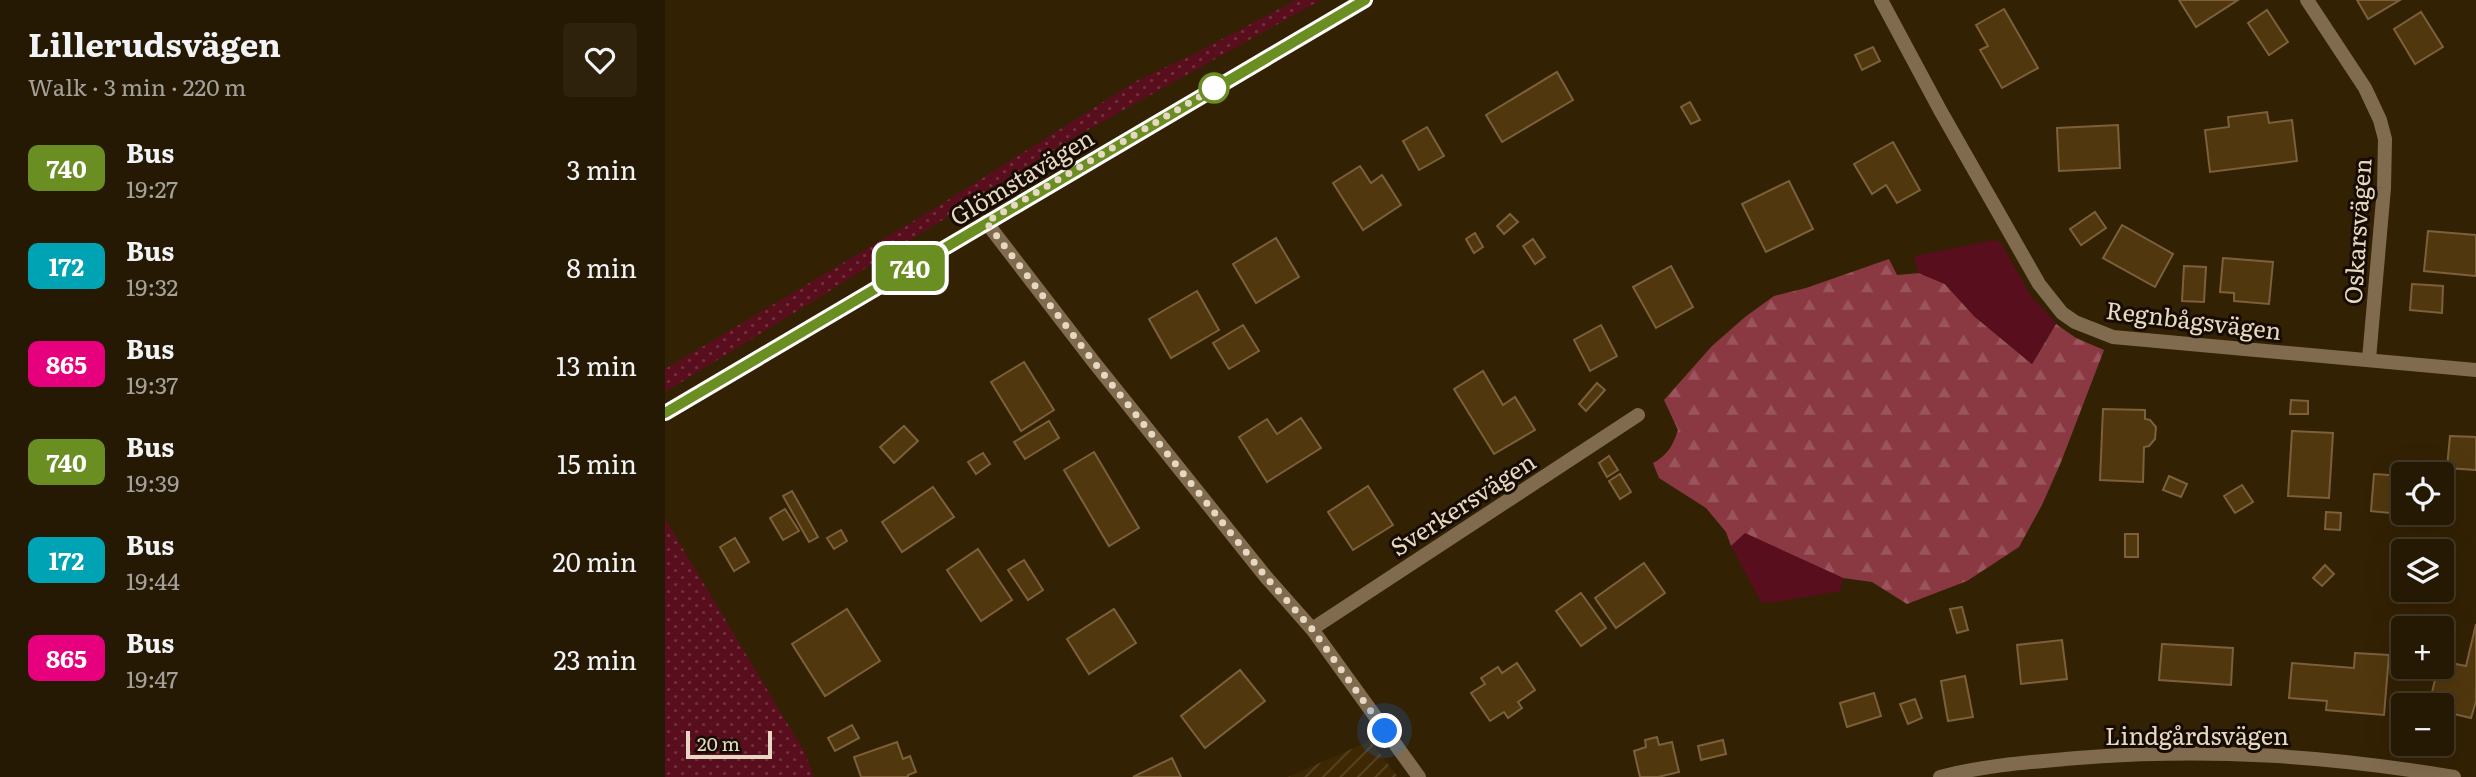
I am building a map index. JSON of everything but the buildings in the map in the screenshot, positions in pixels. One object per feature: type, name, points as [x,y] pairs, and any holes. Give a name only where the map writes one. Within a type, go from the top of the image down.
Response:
[{"type":"main road","name":"Glömstavägen","points":[[665,413],[1364,0]]},
{"type":"street","name":"Regnbågsvägen","points":[[1881,0],[2039,284],[2062,313],[2075,322],[2113,337],[2476,370]]},
{"type":"street","name":"Oskarsvägen","points":[[2307,0],[2365,89],[2380,120],[2385,139],[2384,188],[2369,359]]},
{"type":"street","points":[[986,222],[1119,394],[1266,577],[1312,629],[1419,777]]},
{"type":"street","name":"Sverkersvägen","points":[[1312,629],[1637,415]]},
{"type":"street","name":"Lindgårdsvägen","points":[[1940,777],[2018,763],[2129,754],[2198,752],[2352,762],[2454,777]]},
{"type":"shaded area","points":[[1296,0],[1321,0],[1068,141],[665,392],[665,369],[932,210],[1138,80]]},
{"type":"shaded area","points":[[1994,240],[2001,243],[2031,296],[2056,323],[2032,364],[1974,316],[1945,284],[1918,273],[1914,256]]},
{"type":"shaded area","points":[[665,519],[805,753],[814,777],[665,777]]},
{"type":"shaded area","points":[[1745,533],[1843,578],[1840,591],[1770,603],[1761,602],[1731,546]]},
{"type":"shaded area","points":[[1370,741],[1398,777],[1288,777]]},
{"type":"green space","points":[[1889,259],[1897,275],[1920,273],[1945,284],[1974,316],[2032,364],[2056,324],[2076,338],[2104,350],[2061,462],[2019,547],[1967,581],[1907,604],[1872,582],[1843,578],[1746,534],[1731,546],[1726,532],[1706,508],[1659,478],[1653,463],[1663,457],[1678,430],[1664,400],[1712,346],[1745,317],[1774,296],[1806,288]]},
{"type":"bus line","name":"740","points":[[665,413],[1365,0]]},
{"type":"route","points":[[1214,88],[1223,83],[986,222],[1266,577],[1312,629],[1385,731]]}]
